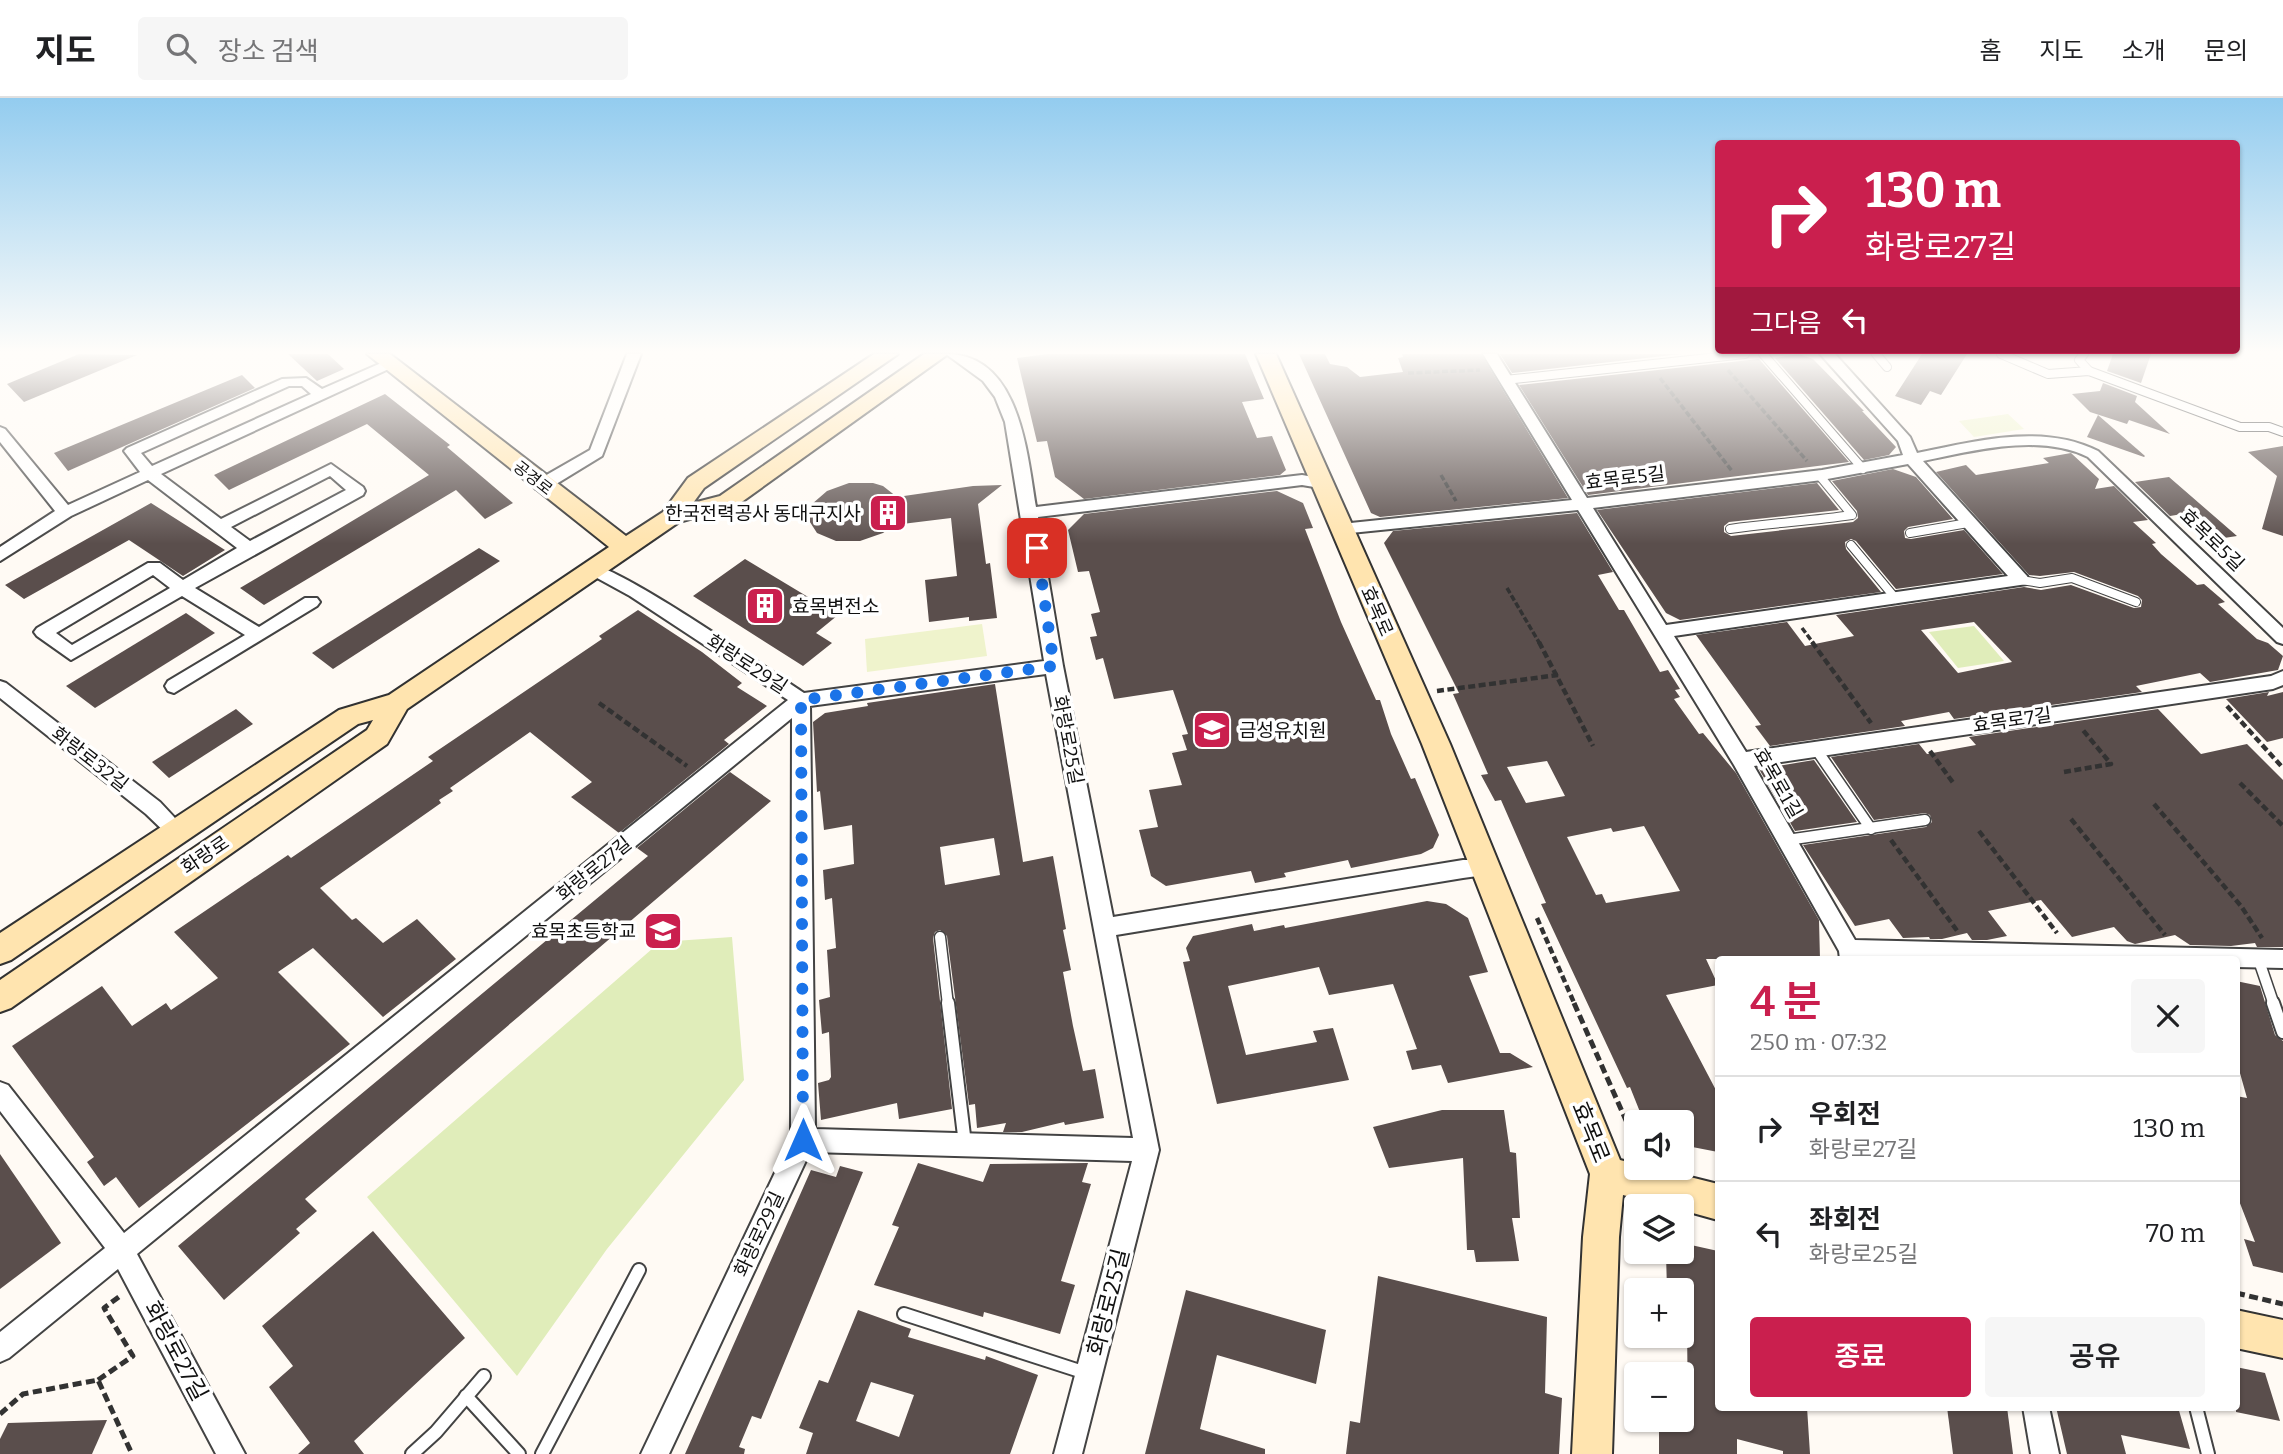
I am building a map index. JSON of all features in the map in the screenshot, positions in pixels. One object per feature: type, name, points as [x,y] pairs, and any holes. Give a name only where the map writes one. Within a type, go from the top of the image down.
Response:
[{"type":"street","points":[[209,417],[132,451],[149,473],[249,549]]},
{"type":"street","points":[[0,555],[65,512],[272,417]]},
{"type":"street","name":"공경로","points":[[456,417],[625,547]]},
{"type":"street","points":[[542,485],[597,453],[610,417]]},
{"type":"street","name":"화랑로","points":[[671,517],[696,483],[794,417]]},
{"type":"street","name":"화랑로","points":[[0,950],[349,717],[398,702],[671,517],[728,501],[848,417]]},
{"type":"street","name":"화랑로25길","points":[[1012,417],[1031,513],[1054,666],[1147,1150],[1068,1454]]},
{"type":"street","name":"효목로","points":[[1292,417],[1414,694],[1608,1174],[1601,1237],[1592,1454]]},
{"type":"street","name":"효목로1길","points":[[1528,417],[1741,761],[1850,954]]},
{"type":"street","points":[[1884,417],[1905,440],[1912,458],[2021,580]]},
{"type":"street","points":[[0,432],[65,512]]},
{"type":"street","name":"효목로5길","points":[[1341,529],[1582,505],[1863,469],[1912,458],[2023,442],[2058,441],[2093,454],[2283,638]]},
{"type":"street","points":[[221,526],[331,469],[357,491],[249,549],[183,588],[71,654],[43,632],[154,567],[183,588],[258,635]]},
{"type":"street","points":[[1031,513],[1302,480],[1320,483]]},
{"type":"street","name":"화랑로29길","points":[[594,569],[636,592],[801,700],[803,1140],[655,1454]]},
{"type":"street","points":[[1660,632],[2021,580]]},
{"type":"street","points":[[174,686],[311,602]]},
{"type":"street","points":[[801,700],[1054,666]]},
{"type":"street","name":"효목로7길","points":[[1741,761],[1881,738],[2214,691],[2283,678]]},
{"type":"street","name":"화랑로32길","points":[[0,688],[153,808],[178,832]]},
{"type":"street","name":"화랑로27길","points":[[0,1349],[801,700]]},
{"type":"street","name":"화랑로","points":[[0,998],[377,737],[398,702]]},
{"type":"street","points":[[1103,928],[1463,869],[1485,868]]},
{"type":"street","points":[[1850,954],[1973,952],[2153,956]]},
{"type":"street","points":[[2240,958],[2272,959]]},
{"type":"street","points":[[0,1093],[121,1249]]},
{"type":"street","points":[[803,1140],[1147,1150]]},
{"type":"street","points":[[1608,1174],[1715,1201]]},
{"type":"street","name":"화랑로27길","points":[[121,1249],[232,1454]]},
{"type":"street","points":[[2240,1330],[2283,1339]]},
{"type":"street","points":[[2037,1411],[2045,1454]]},
{"type":"lane","points":[[1818,417],[1863,469]]},
{"type":"lane","points":[[2214,417],[2240,427],[2270,428],[2283,432]]},
{"type":"lane","points":[[1730,529],[1779,522],[1794,524],[1852,514],[1819,475]]},
{"type":"lane","points":[[1910,533],[1968,523]]},
{"type":"lane","points":[[1851,545],[1896,599]]},
{"type":"lane","points":[[2021,580],[2040,583],[2072,578],[2136,602]]},
{"type":"lane","points":[[1816,750],[1876,828]]},
{"type":"lane","points":[[1787,840],[1925,820]]},
{"type":"lane","points":[[940,937],[965,1144]]},
{"type":"lane","points":[[2272,959],[2283,1032]]},
{"type":"lane","points":[[542,1454],[639,1270]]},
{"type":"lane","points":[[904,1314],[1090,1374]]},
{"type":"lane","points":[[412,1454],[436,1432],[484,1376]]},
{"type":"lane","points":[[466,1396],[519,1454]]},
{"type":"lane","points":[[2197,1411],[2208,1454]]},
{"type":"path","points":[[1692,417],[1742,484]]},
{"type":"path","points":[[1769,417],[1819,475]]},
{"type":"path","points":[[1441,475],[1465,516]]},
{"type":"path","points":[[1507,588],[1558,676],[1557,681],[1593,746]]},
{"type":"path","points":[[1792,614],[1881,738]]},
{"type":"path","points":[[1414,694],[1558,676]]},
{"type":"path","points":[[2214,691],[2283,768]]},
{"type":"path","points":[[599,703],[705,779]]},
{"type":"path","points":[[2064,772],[2111,764],[2068,712]]},
{"type":"path","points":[[1917,733],[1954,784]]},
{"type":"path","points":[[2240,783],[2283,826]]},
{"type":"path","points":[[2154,804],[2241,906],[2272,959]]},
{"type":"path","points":[[2071,819],[2157,928],[2191,956]]},
{"type":"path","points":[[1876,828],[1973,952]]},
{"type":"path","points":[[1979,831],[2074,954]]},
{"type":"path","points":[[0,1414],[23,1394],[97,1380],[132,1356],[104,1308],[139,1283]]},
{"type":"path","points":[[2240,1294],[2283,1304]]},
{"type":"path","points":[[97,1380],[132,1454]]},
{"type":"green space","points":[[2011,417],[2024,429],[1974,437],[1959,421]]},
{"type":"green space","points":[[982,624],[987,656],[867,672],[865,639]]},
{"type":"green space","points":[[1974,626],[2004,661],[1958,668],[1929,632]]},
{"type":"green space","points":[[732,937],[744,1080],[607,1249],[517,1376],[367,1197],[660,942]]},
{"type":"building","points":[[140,417],[189,417],[68,471],[54,453]]},
{"type":"building","points":[[336,417],[415,417],[450,445],[447,447],[513,503],[485,519],[456,490],[264,605],[240,588],[429,475],[367,424],[229,490],[214,475]]},
{"type":"building","points":[[1031,417],[1248,417],[1257,438],[1272,436],[1286,470],[1280,475],[1084,499],[1055,477],[1047,441],[1037,442]]},
{"type":"building","points":[[1328,417],[1519,417],[1568,498],[1380,517],[1371,513]]},
{"type":"building","points":[[1539,417],[1810,417],[1849,462],[1588,495]]},
{"type":"building","points":[[1827,417],[1868,417],[1896,447],[1889,455],[1864,460]]},
{"type":"building","points":[[2097,417],[2101,417],[2145,456],[2144,457],[2087,437]]},
{"type":"building","points":[[2106,417],[2152,417],[2170,434],[2129,420],[2127,424]]},
{"type":"building","points":[[2283,446],[2283,536],[2262,529],[2277,476],[2248,452]]},
{"type":"building","points":[[2071,453],[2099,479],[2095,489],[2114,486],[2148,520],[2133,522],[2156,543],[2152,544],[2161,554],[2197,585],[2204,584],[2225,602],[2218,604],[2257,639],[2268,643],[2283,656],[2278,670],[2210,682],[2200,673],[2136,686],[2142,692],[1954,719],[1949,712],[1901,721],[1905,726],[1770,746],[1755,726],[1761,725],[1696,635],[1787,622],[1805,646],[1854,636],[1836,615],[2024,587],[2041,590],[2071,585],[2134,608],[2141,607],[2142,600],[2138,596],[2074,572],[2029,575],[1936,472],[1966,465],[1976,475],[2049,463],[2043,458]],"holes":[[[1974,622],[2012,662],[1958,673],[1921,630]]]},
{"type":"building","points":[[1893,469],[1916,477],[1953,519],[1908,527],[1904,531],[1905,538],[1964,530],[2003,574],[1896,589],[1856,541],[1851,539],[1845,542],[1846,549],[1881,592],[1680,620],[1666,613],[1597,510],[1817,483],[1839,510],[1729,522],[1724,526],[1724,532],[1731,536],[1853,522],[1858,518],[1857,511],[1832,481]]},
{"type":"building","points":[[2169,477],[2237,536],[2211,540],[2182,514],[2170,516],[2135,482]]},
{"type":"building","points":[[849,483],[873,483],[883,486],[897,497],[973,486],[1002,485],[978,504],[986,564],[990,563],[997,618],[969,621],[969,617],[929,622],[925,580],[957,576],[951,518],[894,525],[883,533],[860,541],[836,541],[817,533],[808,519],[812,504],[827,491]]},
{"type":"building","points":[[1277,491],[1303,503],[1313,528],[1305,529],[1341,622],[1376,700],[1380,700],[1391,734],[1411,779],[1415,778],[1439,835],[1433,848],[1421,854],[1351,868],[1348,860],[1284,873],[1286,877],[1255,883],[1251,871],[1166,886],[1151,876],[1139,830],[1158,827],[1149,790],[1182,785],[1172,753],[1187,750],[1182,735],[1188,734],[1173,690],[1114,699],[1103,658],[1096,660],[1090,637],[1097,636],[1091,614],[1100,612],[1089,571],[1078,572],[1068,530],[1084,514]]},
{"type":"building","points":[[151,503],[225,550],[183,576],[129,540],[24,599],[5,585]]},
{"type":"building","points":[[1577,513],[1613,572],[1598,575],[1619,610],[1624,610],[1660,672],[1668,670],[1680,689],[1675,690],[1680,697],[1674,699],[1699,734],[1703,733],[1736,773],[1819,920],[1820,956],[1715,956],[1715,959],[1706,959],[1715,978],[1715,986],[1666,995],[1715,1088],[1715,1151],[1694,1147],[1694,1110],[1639,1110],[1541,904],[1546,903],[1501,800],[1495,801],[1481,775],[1488,774],[1453,694],[1459,693],[1384,543],[1393,531]],"holes":[[[1547,761],[1565,796],[1526,803],[1507,767]],[[1644,826],[1680,891],[1606,903],[1602,894],[1596,895],[1567,837],[1611,828],[1613,832]]]},
{"type":"building","points":[[479,548],[500,561],[333,669],[312,653]]},
{"type":"building","name":"효목변전소","points":[[745,559],[838,615],[816,633],[832,643],[803,666],[693,596]]},
{"type":"building","points":[[638,610],[702,652],[742,683],[737,687],[767,706],[724,740],[729,744],[619,833],[571,797],[592,782],[530,732],[450,788],[453,791],[439,800],[441,803],[320,888],[352,920],[356,918],[383,943],[417,919],[456,959],[383,1017],[313,948],[278,972],[350,1044],[139,1208],[116,1177],[104,1186],[87,1162],[94,1157],[12,1046],[102,986],[132,1026],[166,1003],[171,1010],[218,978],[174,932],[288,855],[291,858],[433,761],[428,757],[602,639],[599,636]]},
{"type":"building","points":[[186,613],[215,633],[95,708],[66,686]]},
{"type":"building","points":[[995,684],[1023,862],[1053,856],[1071,970],[1063,972],[1073,1026],[1083,1071],[1095,1069],[1104,1118],[1065,1125],[1064,1122],[1022,1132],[1003,1132],[1006,1123],[977,1128],[975,1104],[969,1105],[947,936],[940,930],[935,932],[933,938],[952,1109],[899,1119],[897,1103],[821,1120],[818,1083],[831,1077],[829,1032],[822,1034],[819,1000],[830,997],[827,950],[836,948],[832,898],[825,900],[823,870],[854,864],[852,825],[824,830],[820,791],[817,792],[813,722],[825,713],[868,706],[867,703]],"holes":[[[994,838],[1000,875],[945,885],[940,847]]]},
{"type":"building","points":[[2269,692],[2267,696],[2283,692],[2283,738],[2267,742],[2226,699]]},
{"type":"building","points":[[236,709],[253,724],[169,778],[152,762]]},
{"type":"building","points":[[2158,709],[2201,754],[2247,744],[2283,780],[2283,947],[2257,947],[2255,943],[2231,946],[2190,945],[2175,935],[2135,944],[2127,941],[2114,927],[2072,937],[2041,900],[1988,911],[2007,936],[1972,940],[1967,933],[1942,939],[1903,938],[1889,919],[1855,926],[1803,845],[1926,827],[1932,822],[1930,815],[1925,813],[1874,820],[1831,757],[1919,744],[1927,754],[1976,745],[1969,737]]},
{"type":"building","points":[[1814,760],[1857,822],[1795,831],[1759,769]]},
{"type":"building","points":[[730,772],[771,801],[305,1199],[317,1211],[296,1229],[300,1233],[224,1300],[178,1246],[648,856],[637,848]]},
{"type":"building","points":[[1427,901],[1446,904],[1468,918],[1488,972],[1469,976],[1500,1053],[1510,1053],[1533,1067],[1448,1083],[1441,1065],[1412,1070],[1406,1051],[1417,1049],[1393,984],[1329,995],[1319,967],[1228,986],[1246,1055],[1317,1042],[1313,1031],[1333,1028],[1349,1080],[1217,1104],[1183,962],[1190,961],[1186,948],[1193,936],[1252,924],[1254,931],[1284,925],[1285,928]]},
{"type":"building","points":[[2240,982],[2260,986],[2275,1035],[2283,1041],[2283,1273],[2253,1266],[2244,1239],[2255,1242],[2240,1203],[2240,1097],[2247,1098],[2240,1073]]},
{"type":"building","points":[[1442,1110],[1504,1110],[1510,1152],[1516,1153],[1520,1218],[1512,1218],[1519,1261],[1476,1262],[1474,1250],[1467,1250],[1463,1158],[1389,1168],[1373,1127]]},
{"type":"building","points":[[0,1154],[61,1243],[0,1289]]},
{"type":"building","points":[[918,1163],[983,1182],[990,1164],[1088,1163],[1082,1182],[1091,1184],[1061,1281],[1075,1285],[1060,1334],[984,1312],[983,1317],[874,1285],[899,1227],[892,1225]]},
{"type":"building","points":[[840,1166],[863,1172],[761,1419],[752,1416],[739,1447],[745,1449],[744,1454],[685,1454],[811,1170],[836,1177]]},
{"type":"building","points":[[373,1231],[465,1338],[354,1441],[364,1454],[298,1454],[310,1443],[269,1387],[293,1366],[262,1326]]},
{"type":"building","points":[[1694,1246],[1715,1250],[1715,1411],[1807,1411],[1810,1454],[1783,1454],[1783,1451],[1737,1439],[1737,1454],[1659,1454],[1659,1432],[1694,1432],[1694,1362],[1687,1362],[1687,1348],[1694,1348],[1694,1278],[1667,1278],[1666,1264],[1694,1264]]},
{"type":"building","points":[[1378,1276],[1547,1317],[1545,1393],[1562,1398],[1559,1454],[1346,1454],[1350,1421],[1360,1423]]},
{"type":"building","points":[[1186,1290],[1326,1330],[1316,1384],[1217,1355],[1200,1429],[1265,1449],[1265,1454],[1145,1454]]},
{"type":"building","points":[[858,1310],[911,1329],[908,1337],[985,1360],[986,1356],[1038,1375],[1010,1454],[806,1454],[813,1433],[799,1428],[819,1380],[828,1383]],"holes":[[[871,1382],[914,1395],[899,1437],[856,1421]]]},
{"type":"building","points":[[2240,1368],[2265,1373],[2280,1421],[2236,1412],[2240,1411]]},
{"type":"building","points":[[1948,1411],[2008,1411],[2013,1454],[1953,1454]]},
{"type":"building","points":[[2057,1411],[2179,1411],[2190,1449],[2121,1435],[2126,1454],[2067,1454]]},
{"type":"building","points":[[107,1420],[92,1454],[0,1454],[0,1439],[8,1423]]},
{"type":"place","name":"한국전력공사 동대구지사","points":[[888,513]]},
{"type":"place","name":"효목변전소","points":[[765,606]]},
{"type":"place","name":"금성유치원","points":[[1212,730]]},
{"type":"place","name":"효목초등학교","points":[[663,931]]},
{"type":"route","points":[[803,1140],[801,700],[1054,666],[1037,548]]}]
